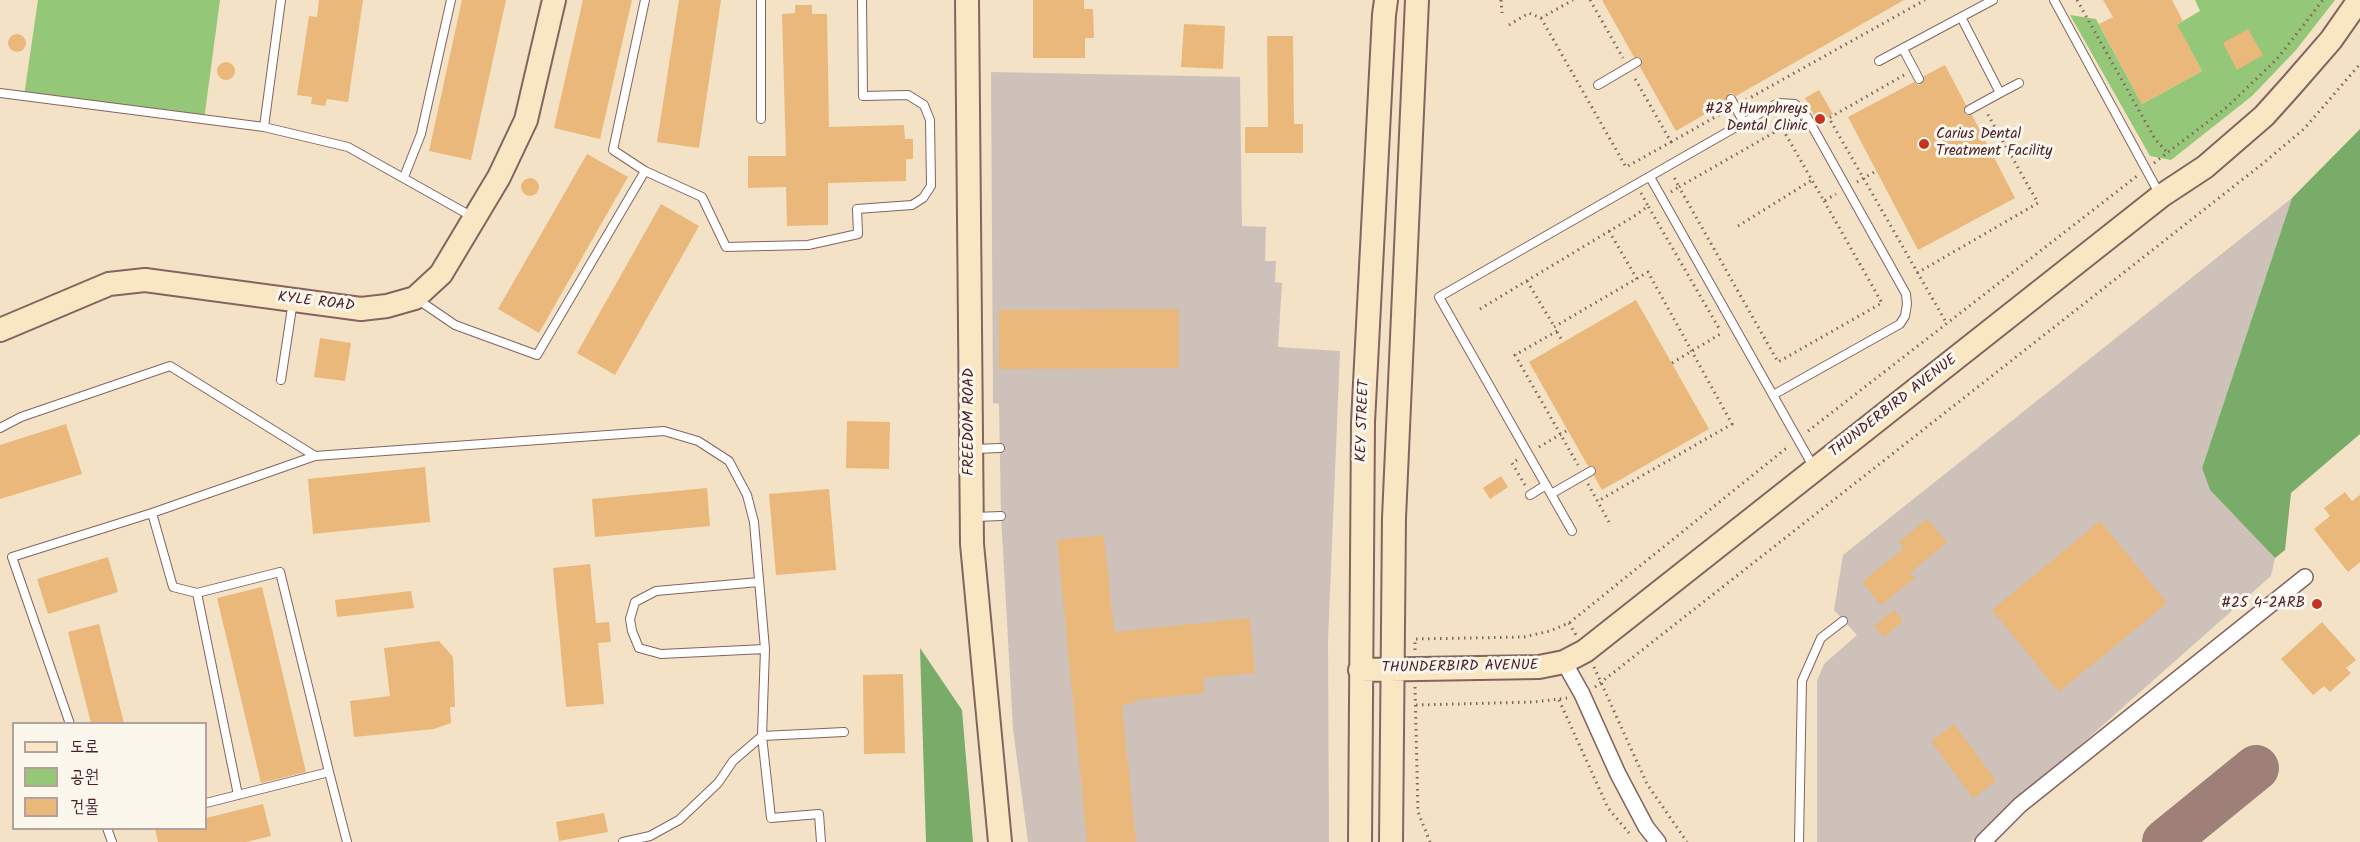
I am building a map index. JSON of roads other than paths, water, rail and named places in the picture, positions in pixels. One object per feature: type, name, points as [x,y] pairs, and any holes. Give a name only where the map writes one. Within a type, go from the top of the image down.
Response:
[{"type":"main road","name":"KYLE ROAD","points":[[0,330],[109,284],[145,280],[360,309],[387,306],[415,298],[441,274],[499,177],[526,120],[554,0]]},
{"type":"main road","name":"FREEDOM ROAD","points":[[967,0],[971,517],[1000,842]]},
{"type":"main road","name":"KEY STREET","points":[[1360,842],[1363,422],[1383,15],[1386,0]]},
{"type":"main road","points":[[1391,842],[1404,669],[1396,434],[1417,0]]},
{"type":"main road","name":"THUNDERBIRD AVENUE","points":[[1360,670],[1539,667],[1564,662],[1585,651],[2161,196],[2205,167],[2264,116],[2331,40],[2359,0]]},
{"type":"street","points":[[1983,842],[2020,805],[2305,578]]},
{"type":"street","points":[[1564,662],[1582,693],[1624,785],[1646,827],[1658,842]]},
{"type":"lane","points":[[264,127],[281,0]]},
{"type":"lane","points":[[404,177],[421,134],[451,0]]},
{"type":"lane","points":[[645,0],[613,150],[645,171],[702,197],[726,247],[808,245],[858,234],[857,209],[912,205],[923,198],[931,186],[930,120],[924,105],[908,95],[863,96],[862,0]]},
{"type":"lane","points":[[761,0],[762,118]]},
{"type":"lane","points":[[1879,61],[1993,0]]},
{"type":"lane","points":[[2054,0],[2161,196]]},
{"type":"lane","points":[[1961,17],[2000,93]]},
{"type":"lane","points":[[1903,49],[1919,79]]},
{"type":"lane","points":[[1598,86],[1637,62]]},
{"type":"lane","points":[[1969,110],[2019,83]]},
{"type":"lane","points":[[0,93],[264,127],[348,147],[475,219]]},
{"type":"lane","points":[[1733,103],[1744,123]]},
{"type":"lane","points":[[1572,531],[1439,297],[1778,104],[1795,105],[1807,117],[1906,294],[1905,316],[1900,324],[1773,395]]},
{"type":"lane","points":[[415,298],[455,325],[537,355],[645,171]]},
{"type":"lane","points":[[1650,177],[1815,469]]},
{"type":"lane","points":[[281,380],[293,300]]},
{"type":"lane","points":[[0,428],[21,417],[170,366],[315,456]]},
{"type":"lane","points":[[70,722],[12,557],[152,513],[315,456],[664,431],[698,441],[729,461],[747,495],[754,522],[765,649],[762,736],[771,818],[819,813],[821,842]]},
{"type":"lane","points":[[970,449],[1000,448]]},
{"type":"lane","points":[[1551,494],[1591,471]]},
{"type":"lane","points":[[1530,495],[1546,485]]},
{"type":"lane","points":[[152,513],[173,587],[196,593],[280,572],[346,842]]},
{"type":"lane","points":[[971,517],[1001,516]]},
{"type":"lane","points":[[759,582],[656,591],[635,602],[630,619],[639,648],[661,654],[765,649]]},
{"type":"lane","points":[[196,593],[238,795]]},
{"type":"lane","points":[[1799,842],[1802,681],[1821,638],[1844,621]]},
{"type":"lane","points":[[623,842],[650,836],[679,820],[718,783],[733,761],[762,736],[844,732]]},
{"type":"lane","points":[[207,803],[329,772]]},
{"type":"place","name":"#28 Humphreys Dental Clinic","points":[[1820,119]]},
{"type":"place","name":"Carius Dental Treatment Facility","points":[[1924,144]]},
{"type":"place","name":"#25 4-2ARB","points":[[2317,604]]}]
